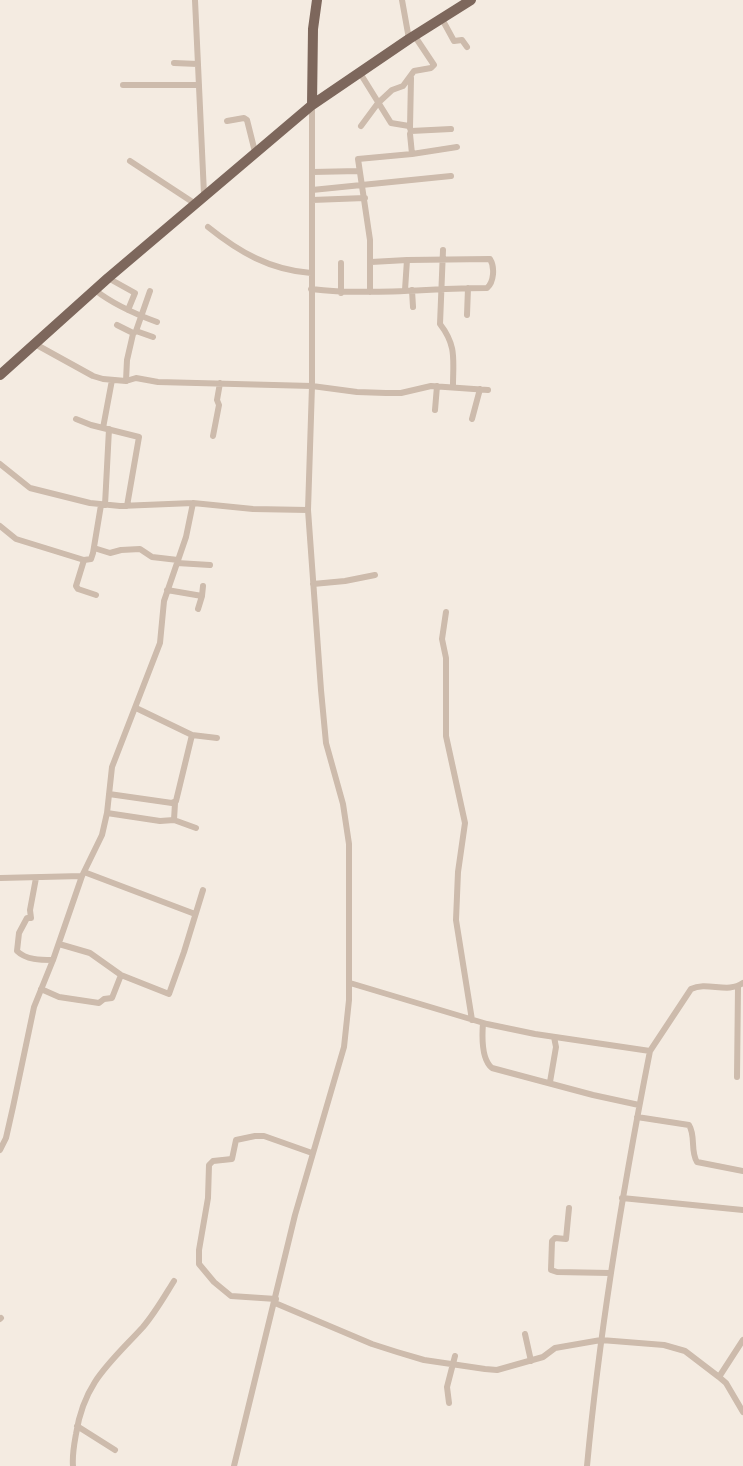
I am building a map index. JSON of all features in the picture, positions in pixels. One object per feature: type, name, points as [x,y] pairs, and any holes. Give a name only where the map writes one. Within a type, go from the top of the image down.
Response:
[{"type":"main road","points":[[310,0],[314,29]]},
{"type":"main road","points":[[312,105],[316,0]]},
{"type":"main road","points":[[0,375],[204,194],[312,105],[471,0]]},
{"type":"street","points":[[195,0],[204,194]]},
{"type":"street","points":[[361,126],[378,103],[392,90],[403,86],[414,71],[431,68],[434,63],[412,37],[402,0]]},
{"type":"street","points":[[442,18],[454,41],[462,40],[467,47]]},
{"type":"street","points":[[174,63],[198,64]]},
{"type":"street","points":[[360,73],[391,123],[409,126],[411,130]]},
{"type":"street","points":[[411,75],[412,154]]},
{"type":"street","points":[[123,85],[199,85]]},
{"type":"street","points":[[234,1466],[295,1215],[344,1047],[350,983],[349,844],[344,807],[326,742],[308,510],[312,386],[312,105]]},
{"type":"street","points":[[227,120],[244,118],[247,120],[255,152]]},
{"type":"street","points":[[411,130],[452,129]]},
{"type":"street","points":[[370,292],[371,262],[365,198],[358,162],[361,158],[412,154],[457,147]]},
{"type":"street","points":[[130,161],[194,203]]},
{"type":"street","points":[[312,172],[359,171]]},
{"type":"street","points":[[312,190],[451,176]]},
{"type":"street","points":[[312,200],[365,198]]},
{"type":"street","points":[[208,227],[231,245],[252,257],[294,271],[311,273]]},
{"type":"street","points":[[443,250],[440,324],[449,334],[452,343],[453,387]]},
{"type":"street","points":[[311,289],[341,293],[490,286],[492,261],[490,259],[371,262]]},
{"type":"street","points":[[407,260],[408,290],[413,307]]},
{"type":"street","points":[[341,263],[341,293]]},
{"type":"street","points":[[108,278],[147,300]]},
{"type":"street","points":[[467,315],[468,288]]},
{"type":"street","points":[[95,290],[105,298],[141,317],[157,322]]},
{"type":"street","points":[[126,381],[127,360],[134,332],[150,291]]},
{"type":"street","points":[[128,310],[135,293]]},
{"type":"street","points":[[117,325],[153,336]]},
{"type":"street","points":[[35,344],[93,376],[112,381],[136,378],[158,382],[312,386],[386,393],[401,393],[437,386],[488,390]]},
{"type":"street","points":[[0,526],[16,539],[84,560],[92,558],[108,478],[106,429],[112,381]]},
{"type":"street","points":[[213,436],[219,405],[217,400],[220,383]]},
{"type":"street","points":[[435,410],[437,386]]},
{"type":"street","points":[[472,419],[480,389]]},
{"type":"street","points":[[76,418],[140,438],[127,506]]},
{"type":"street","points":[[0,464],[30,488],[103,505],[193,502],[253,509],[308,510]]},
{"type":"street","points":[[99,478],[108,478]]},
{"type":"street","points":[[0,1150],[6,1138],[29,1022],[83,874],[102,835],[112,767],[161,640],[164,601],[186,537],[193,502]]},
{"type":"street","points":[[94,548],[110,553],[140,549],[152,556],[177,562],[210,565]]},
{"type":"street","points":[[84,560],[76,586],[96,596]]},
{"type":"street","points":[[314,584],[375,575]]},
{"type":"street","points":[[198,609],[203,586]]},
{"type":"street","points":[[167,590],[202,596]]},
{"type":"street","points":[[446,612],[442,639],[446,657],[446,736],[465,823],[458,872],[456,920],[472,1020]]},
{"type":"street","points":[[136,708],[162,718],[192,735],[217,738]]},
{"type":"street","points":[[174,820],[175,802],[192,735]]},
{"type":"street","points":[[109,794],[175,802]]},
{"type":"street","points":[[107,813],[160,821],[174,820],[196,828]]},
{"type":"street","points":[[186,833],[188,825]]},
{"type":"street","points":[[0,878],[83,874],[195,914]]},
{"type":"street","points":[[36,878],[30,910],[31,918],[27,918],[19,933],[17,951],[31,958],[53,960]]},
{"type":"street","points":[[59,944],[90,952],[121,975],[169,994],[203,890]]},
{"type":"street","points":[[41,989],[59,997],[99,1003],[104,999],[112,998],[121,975]]},
{"type":"street","points":[[350,983],[483,1023],[554,1037],[650,1051]]},
{"type":"street","points":[[587,1466],[610,1273],[650,1051],[692,988],[740,985],[737,1077]]},
{"type":"street","points":[[483,1023],[484,1048],[489,1067],[639,1105]]},
{"type":"street","points":[[550,1082],[556,1047],[554,1037]]},
{"type":"street","points":[[637,1117],[689,1125],[692,1129],[693,1156],[697,1162],[743,1171]]},
{"type":"street","points":[[312,1153],[264,1136],[255,1136],[236,1140],[232,1159],[212,1162],[209,1165],[208,1198],[199,1250],[199,1264],[214,1282],[231,1296],[275,1301],[372,1344],[424,1360],[497,1370],[543,1357],[555,1348],[601,1340],[647,1342],[682,1350],[697,1358],[726,1383],[743,1412]]},
{"type":"street","points":[[622,1198],[743,1210]]},
{"type":"street","points":[[569,1208],[566,1239],[555,1238],[552,1241],[551,1270],[610,1273]]},
{"type":"street","points":[[73,1466],[81,1408],[98,1377],[143,1326],[174,1281]]},
{"type":"street","points":[[525,1334],[531,1361]]},
{"type":"street","points":[[719,1377],[743,1340]]},
{"type":"street","points":[[449,1403],[447,1390],[455,1356]]},
{"type":"street","points":[[77,1426],[116,1450]]}]
